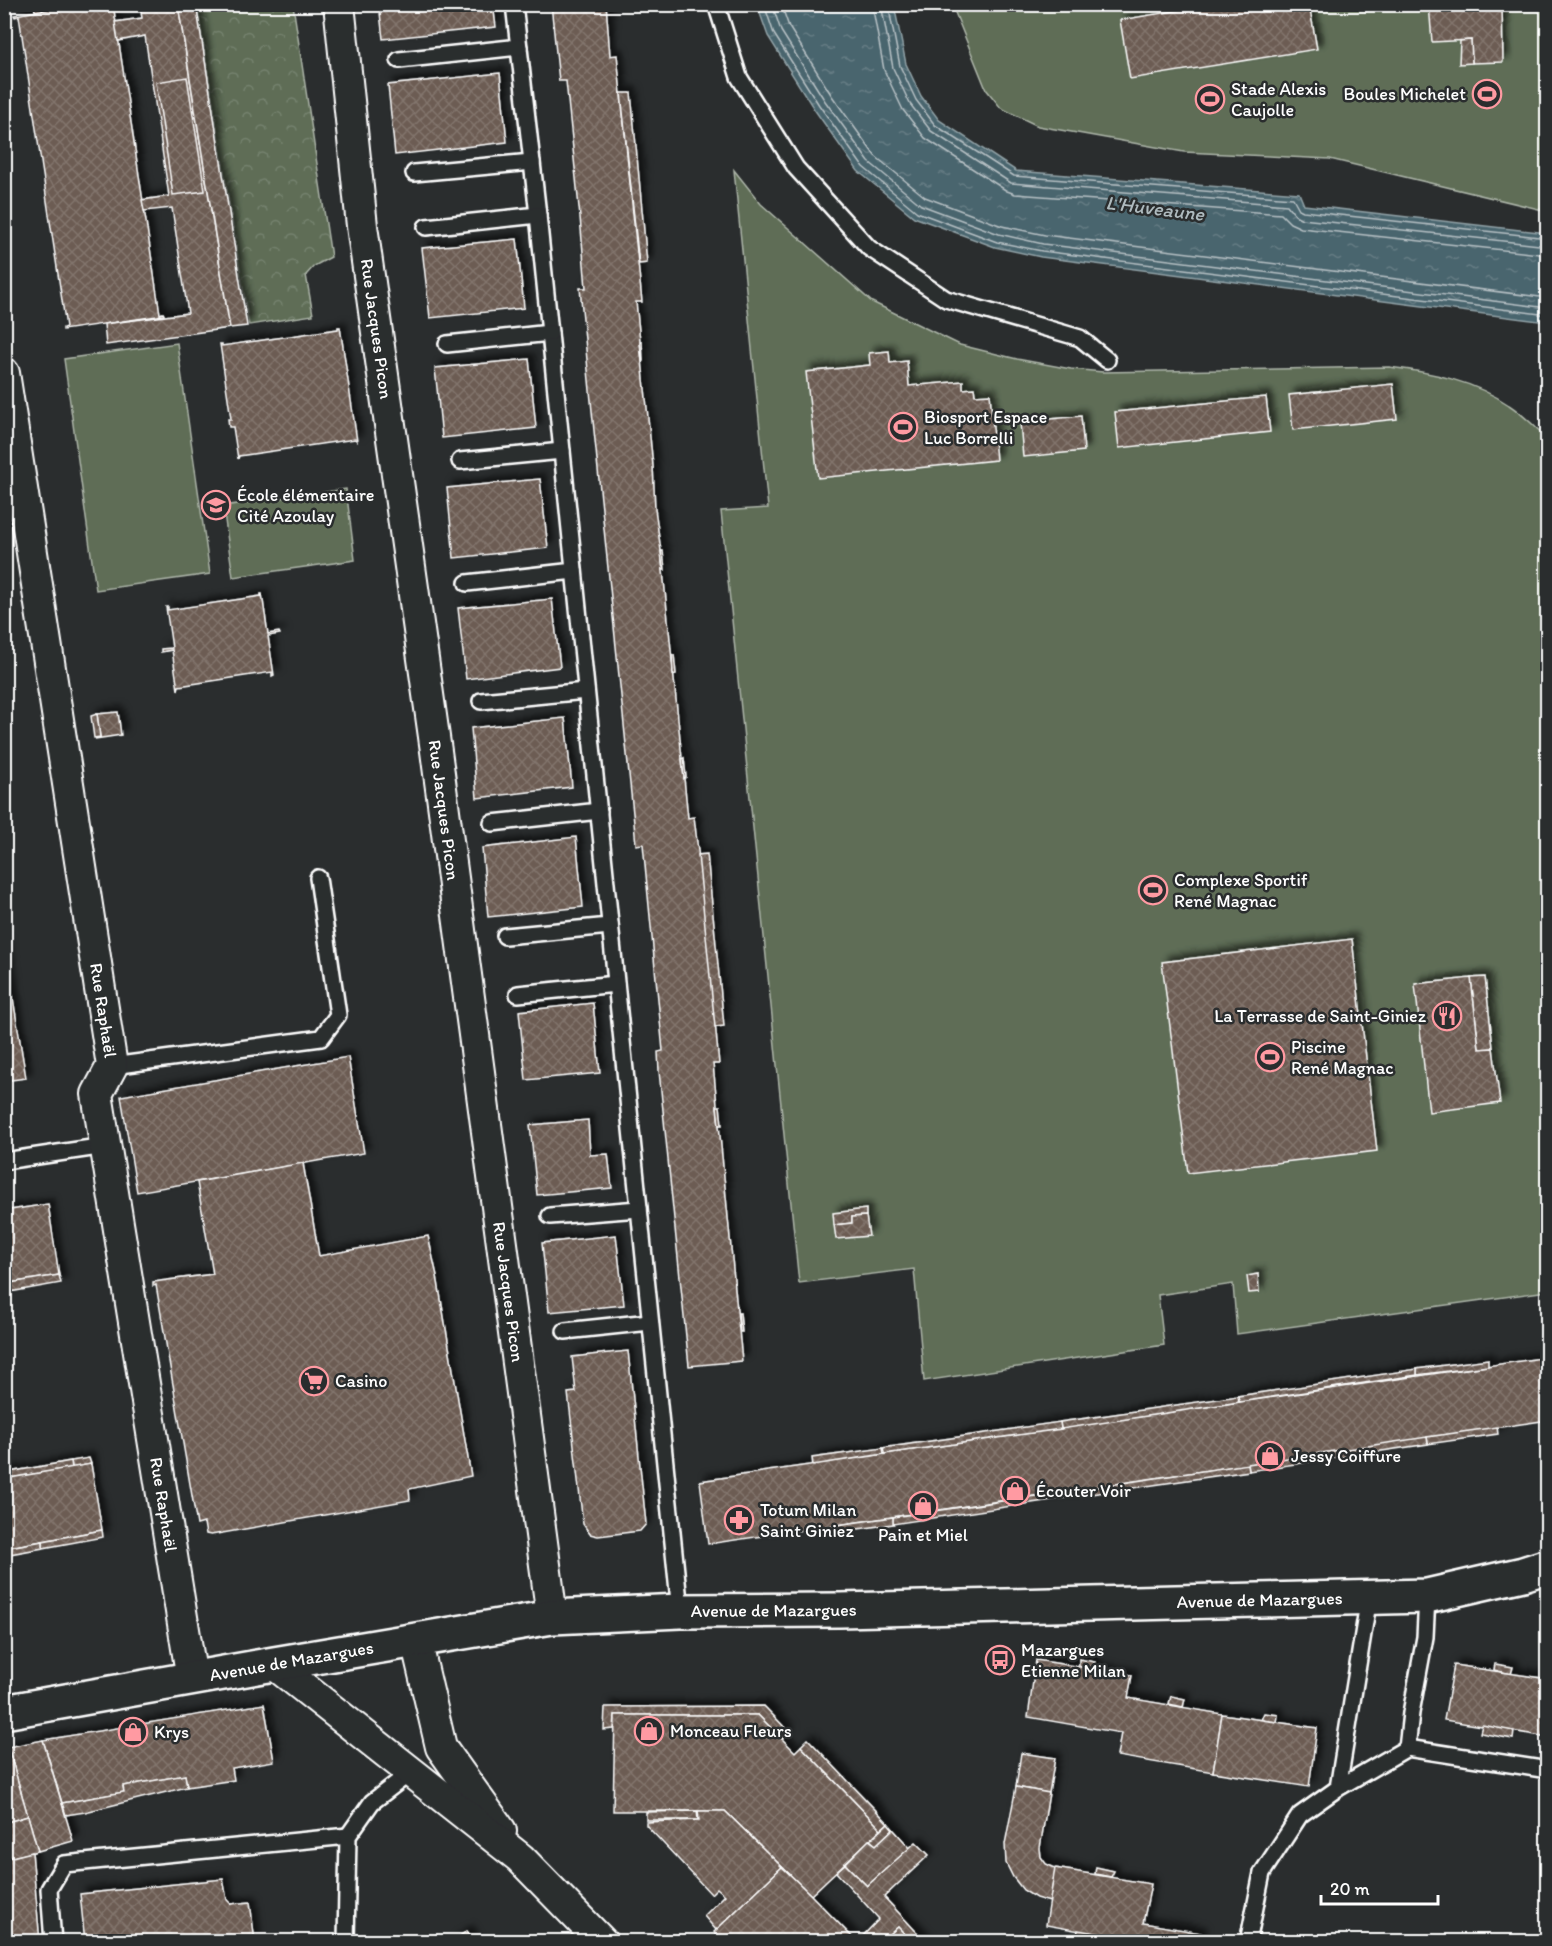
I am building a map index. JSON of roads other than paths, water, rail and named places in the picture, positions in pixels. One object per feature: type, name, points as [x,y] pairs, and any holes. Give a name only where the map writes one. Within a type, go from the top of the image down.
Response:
[{"type":"street","name":"Rue Jacques Picon","points":[[339,4],[362,226],[436,751],[552,1617]]},
{"type":"street","name":"Rue Raphaël","points":[[4,373],[13,487],[112,1066],[97,1094],[192,1679]]},
{"type":"street","name":"Avenue de Mazargues","points":[[4,1712],[552,1617],[680,1611],[852,1610],[1427,1596],[1548,1566]]},
{"type":"street","points":[[416,1640],[441,1747],[520,1858]]},
{"type":"street","points":[[274,1664],[520,1858],[602,1941]]},
{"type":"street","points":[[411,1772],[441,1747]]},
{"type":"lane","points":[[514,4],[538,215],[680,1611]]},
{"type":"lane","points":[[716,4],[739,77],[796,168],[869,248],[946,299],[1080,338],[1107,360]]},
{"type":"lane","points":[[399,60],[519,47]]},
{"type":"lane","points":[[414,173],[532,162]]},
{"type":"lane","points":[[426,227],[538,215]]},
{"type":"lane","points":[[447,344],[550,333]]},
{"type":"lane","points":[[460,461],[562,451]]},
{"type":"lane","points":[[467,583],[574,571]]},
{"type":"lane","points":[[481,701],[586,691]]},
{"type":"lane","points":[[492,823],[598,811]]},
{"type":"lane","points":[[112,1066],[321,1038],[338,1015],[318,878]]},
{"type":"lane","points":[[505,936],[610,926]]},
{"type":"lane","points":[[518,994],[616,984]]},
{"type":"lane","points":[[4,1161],[105,1146]]},
{"type":"lane","points":[[550,1216],[639,1209]]},
{"type":"lane","points":[[565,1331],[650,1322]]},
{"type":"lane","points":[[1407,1748],[1425,1637],[1427,1596]]},
{"type":"lane","points":[[1338,1788],[1369,1597]]},
{"type":"lane","points":[[1248,1941],[1262,1873],[1300,1815],[1338,1788],[1407,1748],[1548,1770]]},
{"type":"lane","points":[[347,1941],[348,1836],[372,1802],[411,1772]]},
{"type":"lane","points":[[53,1941],[49,1889],[64,1864],[348,1836]]},
{"type":"water","name":"L'Huveaune","points":[[757,5],[894,5],[906,64],[921,96],[939,120],[1016,171],[1299,193],[1304,205],[1547,233],[1547,322],[1041,257],[995,247],[914,217],[858,171],[814,109],[768,36]]},
{"type":"place","name":"Boules Michelet","points":[[1487,94]]},
{"type":"place","name":"Stade Alexis Caujolle","points":[[1210,99]]},
{"type":"place","name":"Biosport Espace Luc Borrelli","points":[[903,427]]},
{"type":"place","name":"École élémentaire Cité Azoulay","points":[[216,505]]},
{"type":"place","name":"Complexe Sportif René Magnac","points":[[1153,890]]},
{"type":"place","name":"La Terrasse de Saint-Giniez","points":[[1447,1016]]},
{"type":"place","name":"Piscine René Magnac","points":[[1270,1057]]},
{"type":"place","name":"Casino","points":[[314,1381]]},
{"type":"place","name":"Jessy Coiffure","points":[[1270,1456]]},
{"type":"place","name":"Écouter Voir","points":[[1015,1491]]},
{"type":"place","name":"Pain et Miel","points":[[923,1506]]},
{"type":"place","name":"Totum Milan Saint Giniez","points":[[739,1520]]},
{"type":"place","name":"Mazargues Etienne Milan","points":[[1000,1660]]},
{"type":"place","name":"Monceau Fleurs","points":[[649,1731]]},
{"type":"place","name":"Krys","points":[[133,1732]]}]
